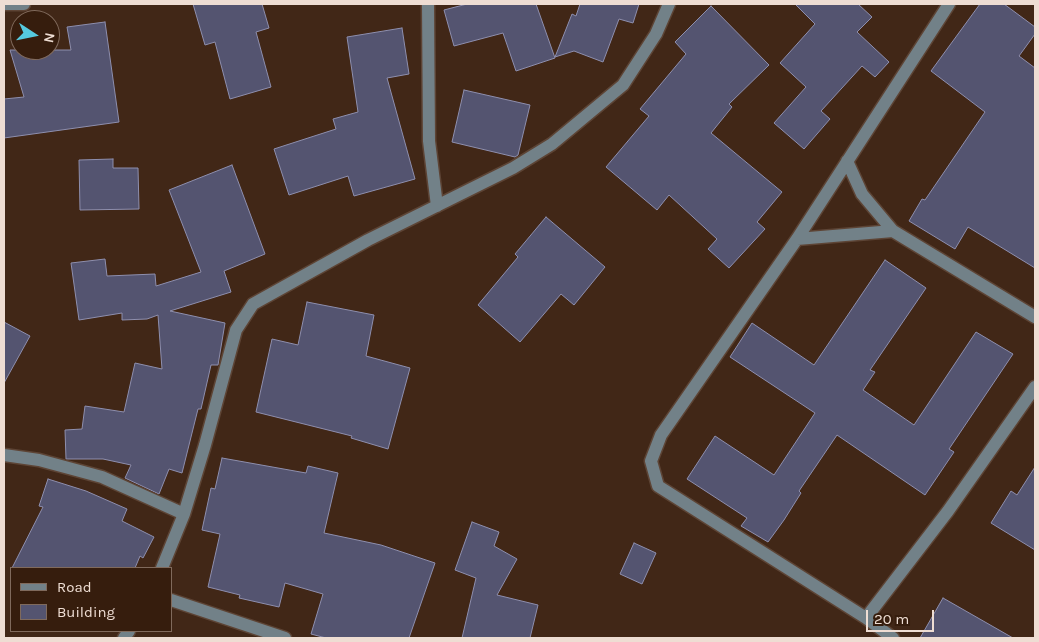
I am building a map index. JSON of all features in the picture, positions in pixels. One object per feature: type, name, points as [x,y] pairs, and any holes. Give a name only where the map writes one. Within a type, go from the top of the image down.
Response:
[{"type":"street","points":[[4,4],[24,4]]},
{"type":"street","points":[[428,4],[429,141],[437,206]]},
{"type":"street","points":[[162,567],[184,514],[236,330],[253,304],[368,240],[513,168],[552,144],[623,85],[656,34],[669,4]]},
{"type":"street","points":[[893,638],[866,618],[658,486],[651,461],[661,436],[797,239],[949,4]]},
{"type":"street","points":[[847,161],[862,194],[893,231],[1035,318]]},
{"type":"street","points":[[797,239],[893,231]]},
{"type":"street","points":[[866,618],[948,512],[1035,388]]},
{"type":"street","points":[[4,455],[39,460],[102,477],[184,514]]},
{"type":"street","points":[[172,600],[265,636],[285,638]]},
{"type":"building","points":[[193,4],[262,4],[269,28],[256,32],[271,87],[230,99],[215,42],[205,45]]},
{"type":"building","points":[[467,4],[536,4],[555,58],[516,71],[503,33],[454,46],[444,10]]},
{"type":"building","points":[[580,4],[639,4],[633,23],[619,19],[603,62],[574,51],[555,57],[572,14],[576,16]]},
{"type":"building","points":[[795,4],[858,4],[872,17],[857,32],[889,62],[875,77],[862,66],[821,111],[830,119],[804,149],[774,123],[806,87],[780,63],[815,24]]},
{"type":"building","points":[[980,4],[1004,4],[1035,27],[1035,34],[1019,56],[1035,68],[1035,268],[968,227],[955,249],[909,221],[922,199],[925,200],[985,112],[931,71]]},
{"type":"building","points":[[711,6],[769,65],[729,104],[732,107],[711,133],[782,192],[757,222],[765,229],[729,268],[708,249],[717,239],[669,195],[657,210],[606,167],[649,116],[640,109],[686,54],[675,42]]},
{"type":"building","points":[[105,22],[119,122],[4,138],[4,99],[24,97],[13,60],[60,60],[60,50],[71,50],[67,27]]},
{"type":"building","points":[[402,28],[409,74],[387,78],[415,179],[354,196],[348,176],[289,195],[274,149],[336,129],[333,119],[358,112],[347,37]]},
{"type":"building","points":[[464,90],[530,105],[518,155],[515,157],[452,142]]},
{"type":"building","points":[[113,159],[113,168],[138,168],[139,209],[80,210],[79,160]]},
{"type":"building","points":[[232,165],[265,254],[224,271],[231,292],[170,311],[225,323],[218,365],[211,365],[201,409],[198,409],[182,473],[169,469],[159,494],[125,478],[131,465],[103,459],[66,459],[65,430],[82,429],[85,406],[124,412],[135,363],[162,369],[158,315],[147,319],[122,320],[122,313],[79,320],[71,263],[105,259],[107,276],[155,274],[156,286],[201,272],[169,190]]},
{"type":"building","points":[[546,217],[605,267],[574,305],[561,294],[520,342],[478,305],[518,257],[515,254]]},
{"type":"building","points":[[885,260],[926,288],[870,370],[875,372],[863,390],[914,425],[976,332],[1013,354],[949,449],[954,452],[925,495],[837,435],[799,491],[801,493],[768,542],[741,526],[747,518],[687,479],[715,436],[774,475],[815,413],[730,357],[752,323],[814,365]]},
{"type":"building","points":[[307,302],[374,315],[366,356],[410,368],[388,449],[351,438],[352,436],[256,412],[272,339],[298,345]]},
{"type":"building","points":[[4,322],[30,336],[4,383]]},
{"type":"building","points":[[222,458],[306,473],[308,466],[338,473],[324,533],[381,545],[435,563],[409,638],[326,638],[311,634],[323,594],[285,583],[279,607],[239,598],[240,595],[208,587],[220,534],[202,530],[211,488],[215,489]]},
{"type":"building","points":[[1035,467],[1035,550],[991,523],[1011,491],[1017,495]]},
{"type":"building","points":[[48,479],[86,491],[127,509],[122,521],[154,537],[143,558],[140,556],[135,567],[13,567],[43,507],[39,506]]},
{"type":"building","points":[[472,522],[499,532],[494,546],[517,559],[497,595],[538,605],[530,638],[462,638],[476,578],[455,570]]},
{"type":"building","points":[[634,543],[656,553],[642,584],[620,574]]},
{"type":"building","points":[[943,598],[1013,638],[920,638]]}]
